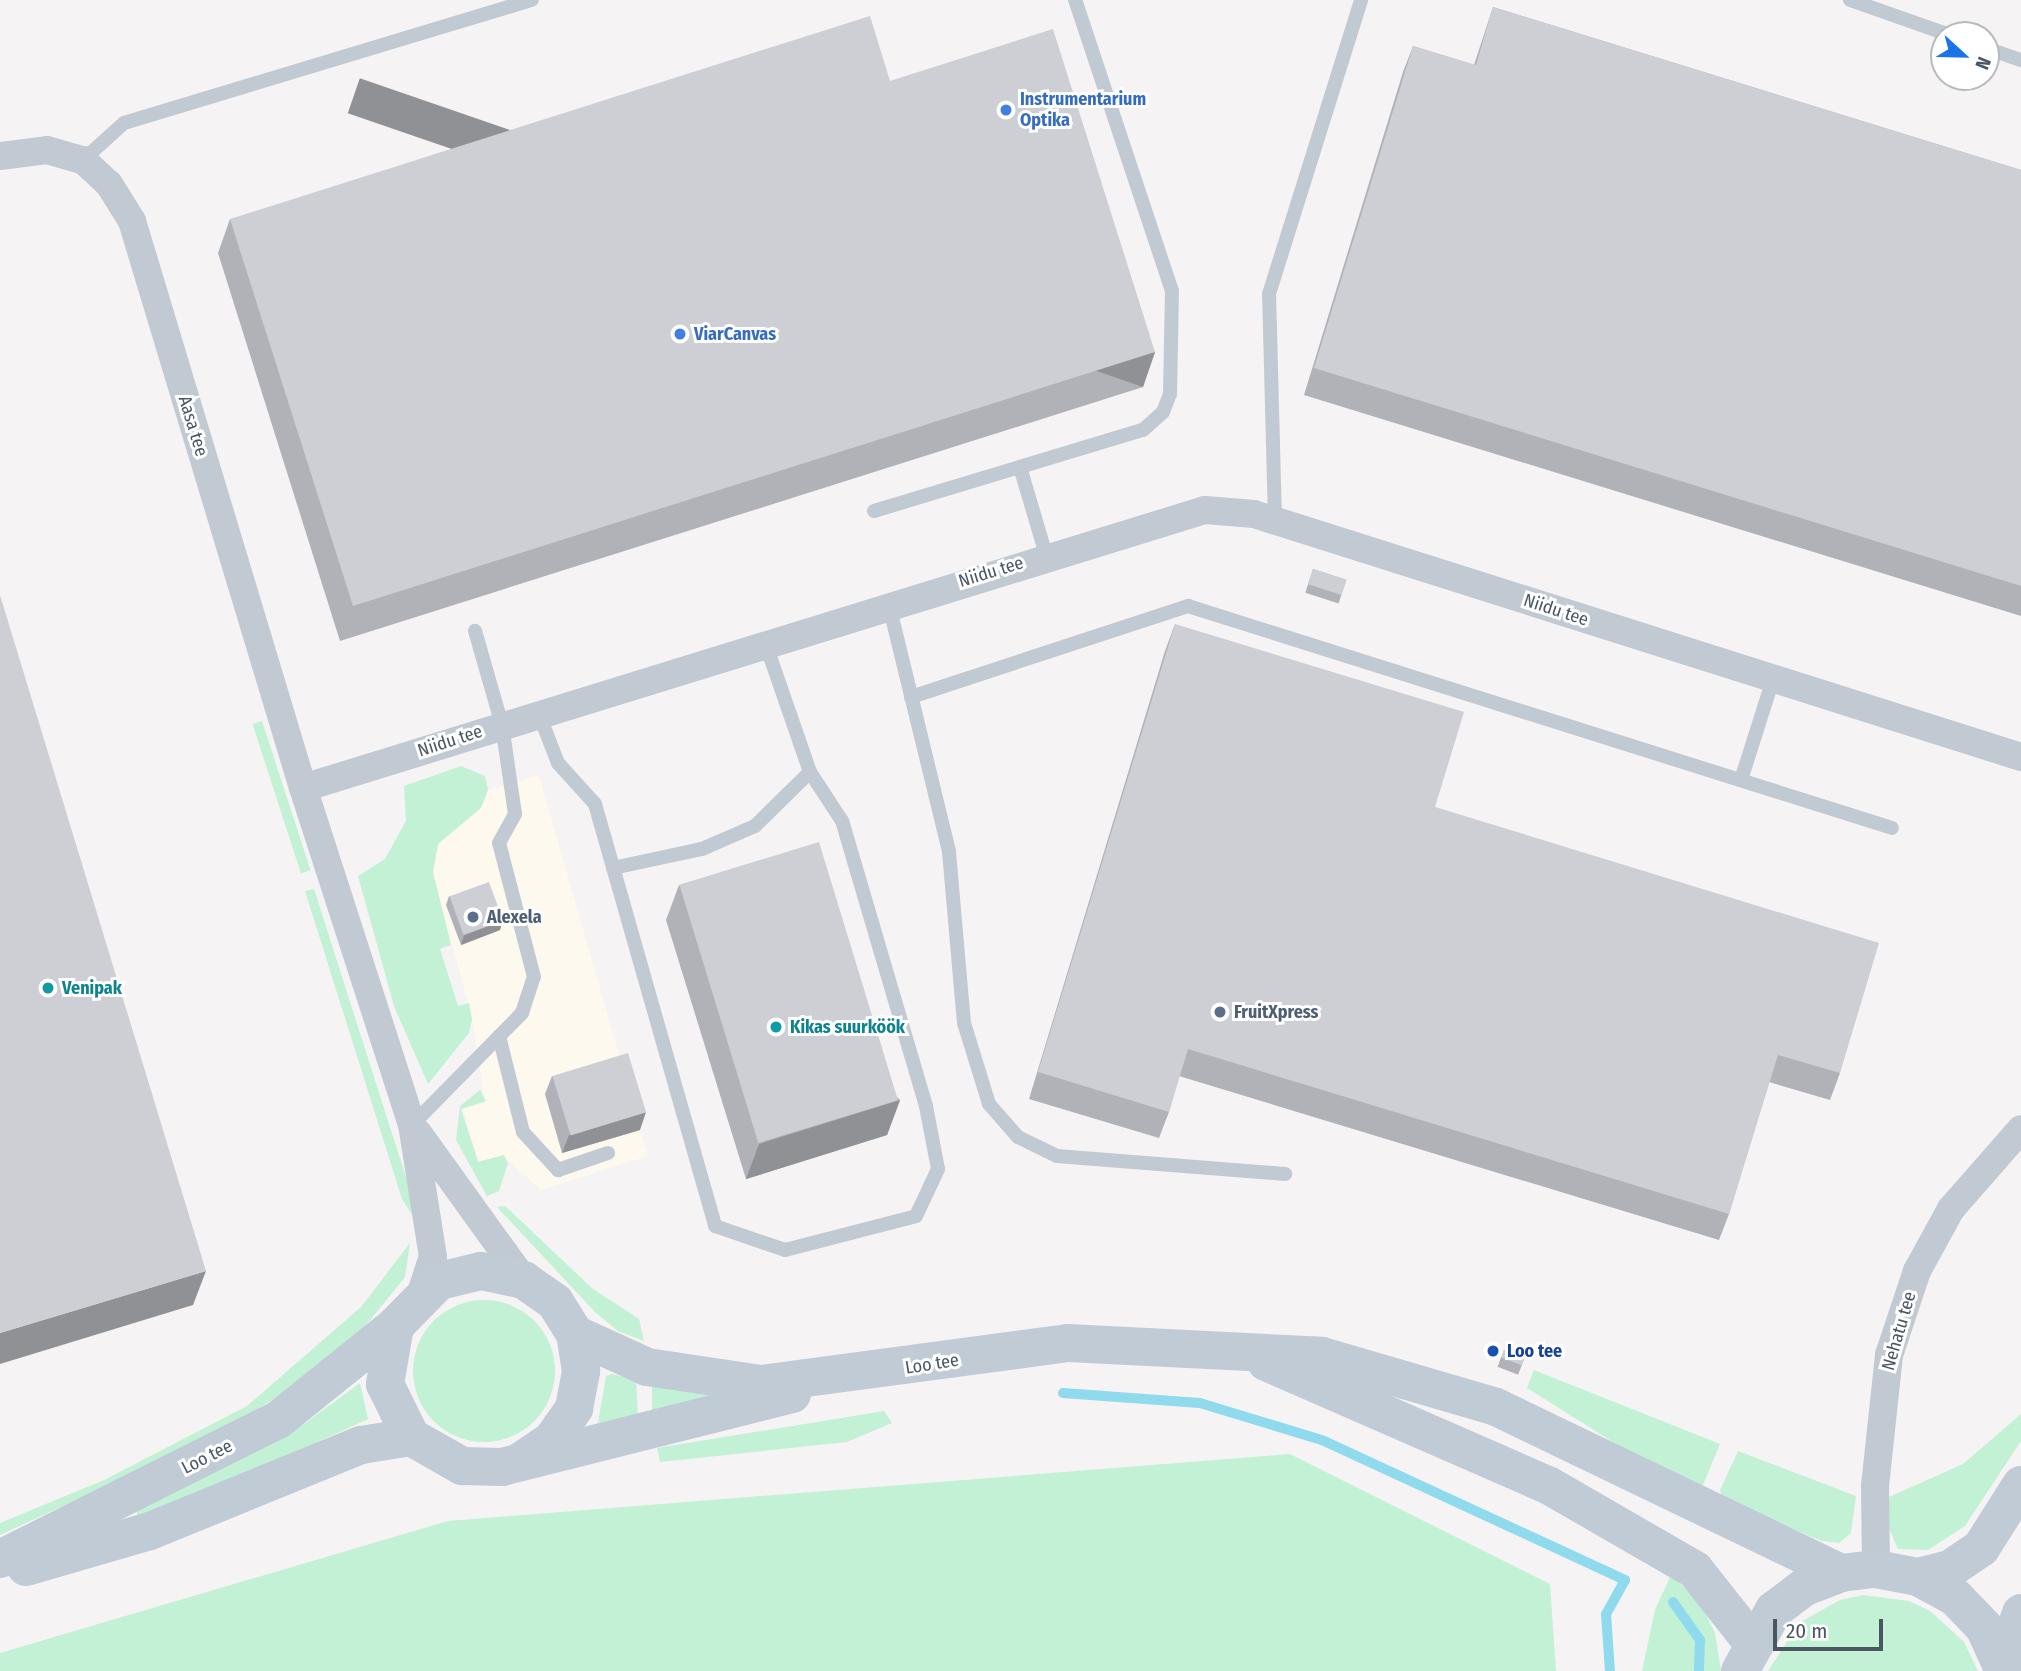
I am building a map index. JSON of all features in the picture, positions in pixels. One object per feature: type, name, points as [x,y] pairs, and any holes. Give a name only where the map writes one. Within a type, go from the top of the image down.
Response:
[{"type":"street","name":"Aasa tee","points":[[0,156],[47,150],[83,160],[109,184],[132,221],[303,788]]},
{"type":"street","name":"Niidu tee","points":[[303,788],[888,603],[1205,510],[1275,521],[2021,757]]},
{"type":"street","points":[[303,788],[412,1125],[433,1257],[421,1293]]},
{"type":"street","points":[[412,1125],[524,1280]]},
{"type":"street","name":"Nehatu tee","points":[[1858,1571],[1875,1486],[1889,1355],[1917,1271],[1951,1209],[2021,1129]]},
{"type":"street","name":"Loo tee","points":[[0,1559],[278,1420],[395,1326],[421,1293],[460,1274],[503,1273],[524,1280],[555,1302],[575,1334],[581,1371],[574,1409],[552,1440],[521,1461]]},
{"type":"street","name":"Loo tee","points":[[395,1326],[385,1384],[411,1437],[462,1466],[521,1461],[866,1374]]},
{"type":"street","name":"Loo tee","points":[[575,1334],[647,1367],[761,1384],[866,1374],[1068,1343],[1322,1356],[1496,1407],[1858,1571],[1917,1577]]},
{"type":"street","name":"Loo tee","points":[[1248,1353],[1548,1485],[1695,1570],[1745,1656]]},
{"type":"street","points":[[0,1574],[150,1531],[361,1445],[411,1437]]},
{"type":"street","points":[[1917,1577],[1950,1569],[1981,1548],[2021,1485]]},
{"type":"street","points":[[1745,1656],[1774,1610],[1805,1587],[1858,1571]]},
{"type":"street","points":[[1917,1577],[1962,1604],[1984,1627],[2004,1668]]},
{"type":"street","points":[[2004,1668],[2021,1613]]},
{"type":"lane","points":[[83,160],[124,123],[532,0]]},
{"type":"lane","points":[[874,511],[1143,430],[1163,412],[1170,394],[1172,291],[1075,0]]},
{"type":"lane","points":[[1275,521],[1269,294],[1361,0]]},
{"type":"lane","points":[[1850,0],[1930,28]]},
{"type":"lane","points":[[2000,52],[2021,60]]},
{"type":"lane","points":[[1020,467],[1046,555]]},
{"type":"lane","points":[[888,603],[949,852],[970,1052],[978,1080],[1005,1125],[1036,1147],[1081,1161],[1285,1174]]},
{"type":"lane","points":[[911,697],[1188,606],[1892,828]]},
{"type":"lane","points":[[412,1125],[522,1013],[534,977],[499,843],[515,814],[502,725],[475,631]]},
{"type":"lane","points":[[538,714],[558,763],[595,804],[715,1226],[785,1250],[916,1216],[939,1169],[926,1107],[842,821],[810,772],[765,642]]},
{"type":"lane","points":[[1741,780],[1773,679]]},
{"type":"lane","points":[[613,867],[702,849],[755,826],[810,772]]},
{"type":"lane","points":[[499,1036],[523,1132],[558,1170],[608,1153]]},
{"type":"shaded area","points":[[539,775],[648,1156],[541,1190],[503,1156],[479,1161],[463,1109],[485,1103],[472,1019],[433,872],[438,844],[481,808],[488,790]]},
{"type":"green space","points":[[262,721],[311,870],[301,873],[252,724]]},
{"type":"green space","points":[[461,766],[485,776],[488,790],[481,808],[438,844],[433,872],[451,945],[440,949],[458,1006],[469,1003],[472,1019],[469,1033],[428,1084],[394,1006],[358,876],[385,859],[406,821],[404,786]]},
{"type":"green space","points":[[314,889],[412,1196],[415,1219],[402,1199],[305,891]]},
{"type":"green space","points":[[480,1090],[486,1101],[461,1109],[478,1162],[504,1155],[508,1163],[499,1191],[487,1196],[456,1140],[460,1106]]},
{"type":"green space","points":[[505,1206],[593,1289],[639,1319],[644,1341],[618,1331],[595,1312],[497,1207]]},
{"type":"green space","points":[[410,1243],[405,1277],[367,1324],[308,1378],[208,1439],[0,1535],[0,1523],[104,1480],[247,1406],[361,1307]]},
{"type":"green space","points":[[484,1300],[511,1305],[535,1320],[550,1344],[555,1371],[550,1398],[535,1422],[511,1437],[484,1442],[457,1437],[433,1422],[418,1398],[413,1371],[418,1344],[433,1320],[457,1305]]},
{"type":"green space","points":[[1534,1370],[1720,1444],[1702,1487],[1624,1449],[1527,1388]]},
{"type":"green space","points":[[612,1374],[636,1380],[638,1418],[598,1423],[606,1376]]},
{"type":"green space","points":[[360,1383],[368,1419],[151,1518],[137,1517],[137,1510],[304,1424]]},
{"type":"green space","points":[[652,1383],[718,1392],[652,1415]]},
{"type":"green space","points":[[884,1411],[892,1423],[847,1442],[660,1462],[657,1448]]},
{"type":"green space","points":[[2021,1414],[2021,1441],[1965,1526],[1928,1550],[1898,1549],[1887,1524],[1889,1497],[1963,1464]]},
{"type":"green space","points":[[1738,1451],[1856,1496],[1851,1533],[1839,1543],[1822,1541],[1723,1500],[1720,1490]]},
{"type":"green space","points":[[1290,1454],[1550,1584],[1556,1671],[0,1671],[0,1653],[448,1521]]},
{"type":"green space","points":[[1671,1575],[1700,1602],[1715,1633],[1721,1671],[1642,1671],[1655,1610]]},
{"type":"green space","points":[[1863,1595],[1909,1601],[1930,1611],[1964,1642],[1978,1671],[1768,1671],[1799,1623],[1840,1600]]},
{"type":"building","points":[[1493,7],[2021,170],[2021,586],[1314,368],[1413,46],[1476,65]]},
{"type":"building","points":[[870,16],[890,81],[1053,29],[1155,352],[353,606],[230,219]]},
{"type":"building","points":[[1313,569],[1346,580],[1341,595],[1308,584]]},
{"type":"building","name":"Venipak","points":[[0,595],[206,1271],[0,1333]]},
{"type":"building","points":[[1175,624],[1464,712],[1435,807],[1879,943],[1840,1073],[1778,1055],[1729,1214],[1188,1049],[1169,1112],[1038,1072]]},
{"type":"building","name":"Kikas suurköök","points":[[819,842],[898,1100],[758,1143],[679,885]]},
{"type":"building","name":"Alexela","points":[[489,882],[503,921],[464,935],[450,896]]},
{"type":"building","points":[[628,1053],[646,1112],[571,1135],[552,1076]]},
{"type":"building","points":[[1504,1350],[1525,1358],[1522,1365],[1501,1357]]},
{"type":"waterway","points":[[1063,1393],[1200,1403],[1322,1440],[1625,1580],[1606,1614],[1610,1671]]},
{"type":"waterway","points":[[1673,1602],[1700,1640],[1699,1671]]},
{"type":"place","name":"Instrumentarium Optika","points":[[1006,110]]},
{"type":"place","name":"ViarCanvas","points":[[680,334]]},
{"type":"place","name":"Alexela","points":[[473,917]]},
{"type":"place","name":"Venipak","points":[[48,988]]},
{"type":"place","name":"FruitXpress","points":[[1220,1012]]},
{"type":"place","name":"Kikas suurköök","points":[[776,1027]]},
{"type":"place","name":"Loo tee","points":[[1493,1351]]}]
